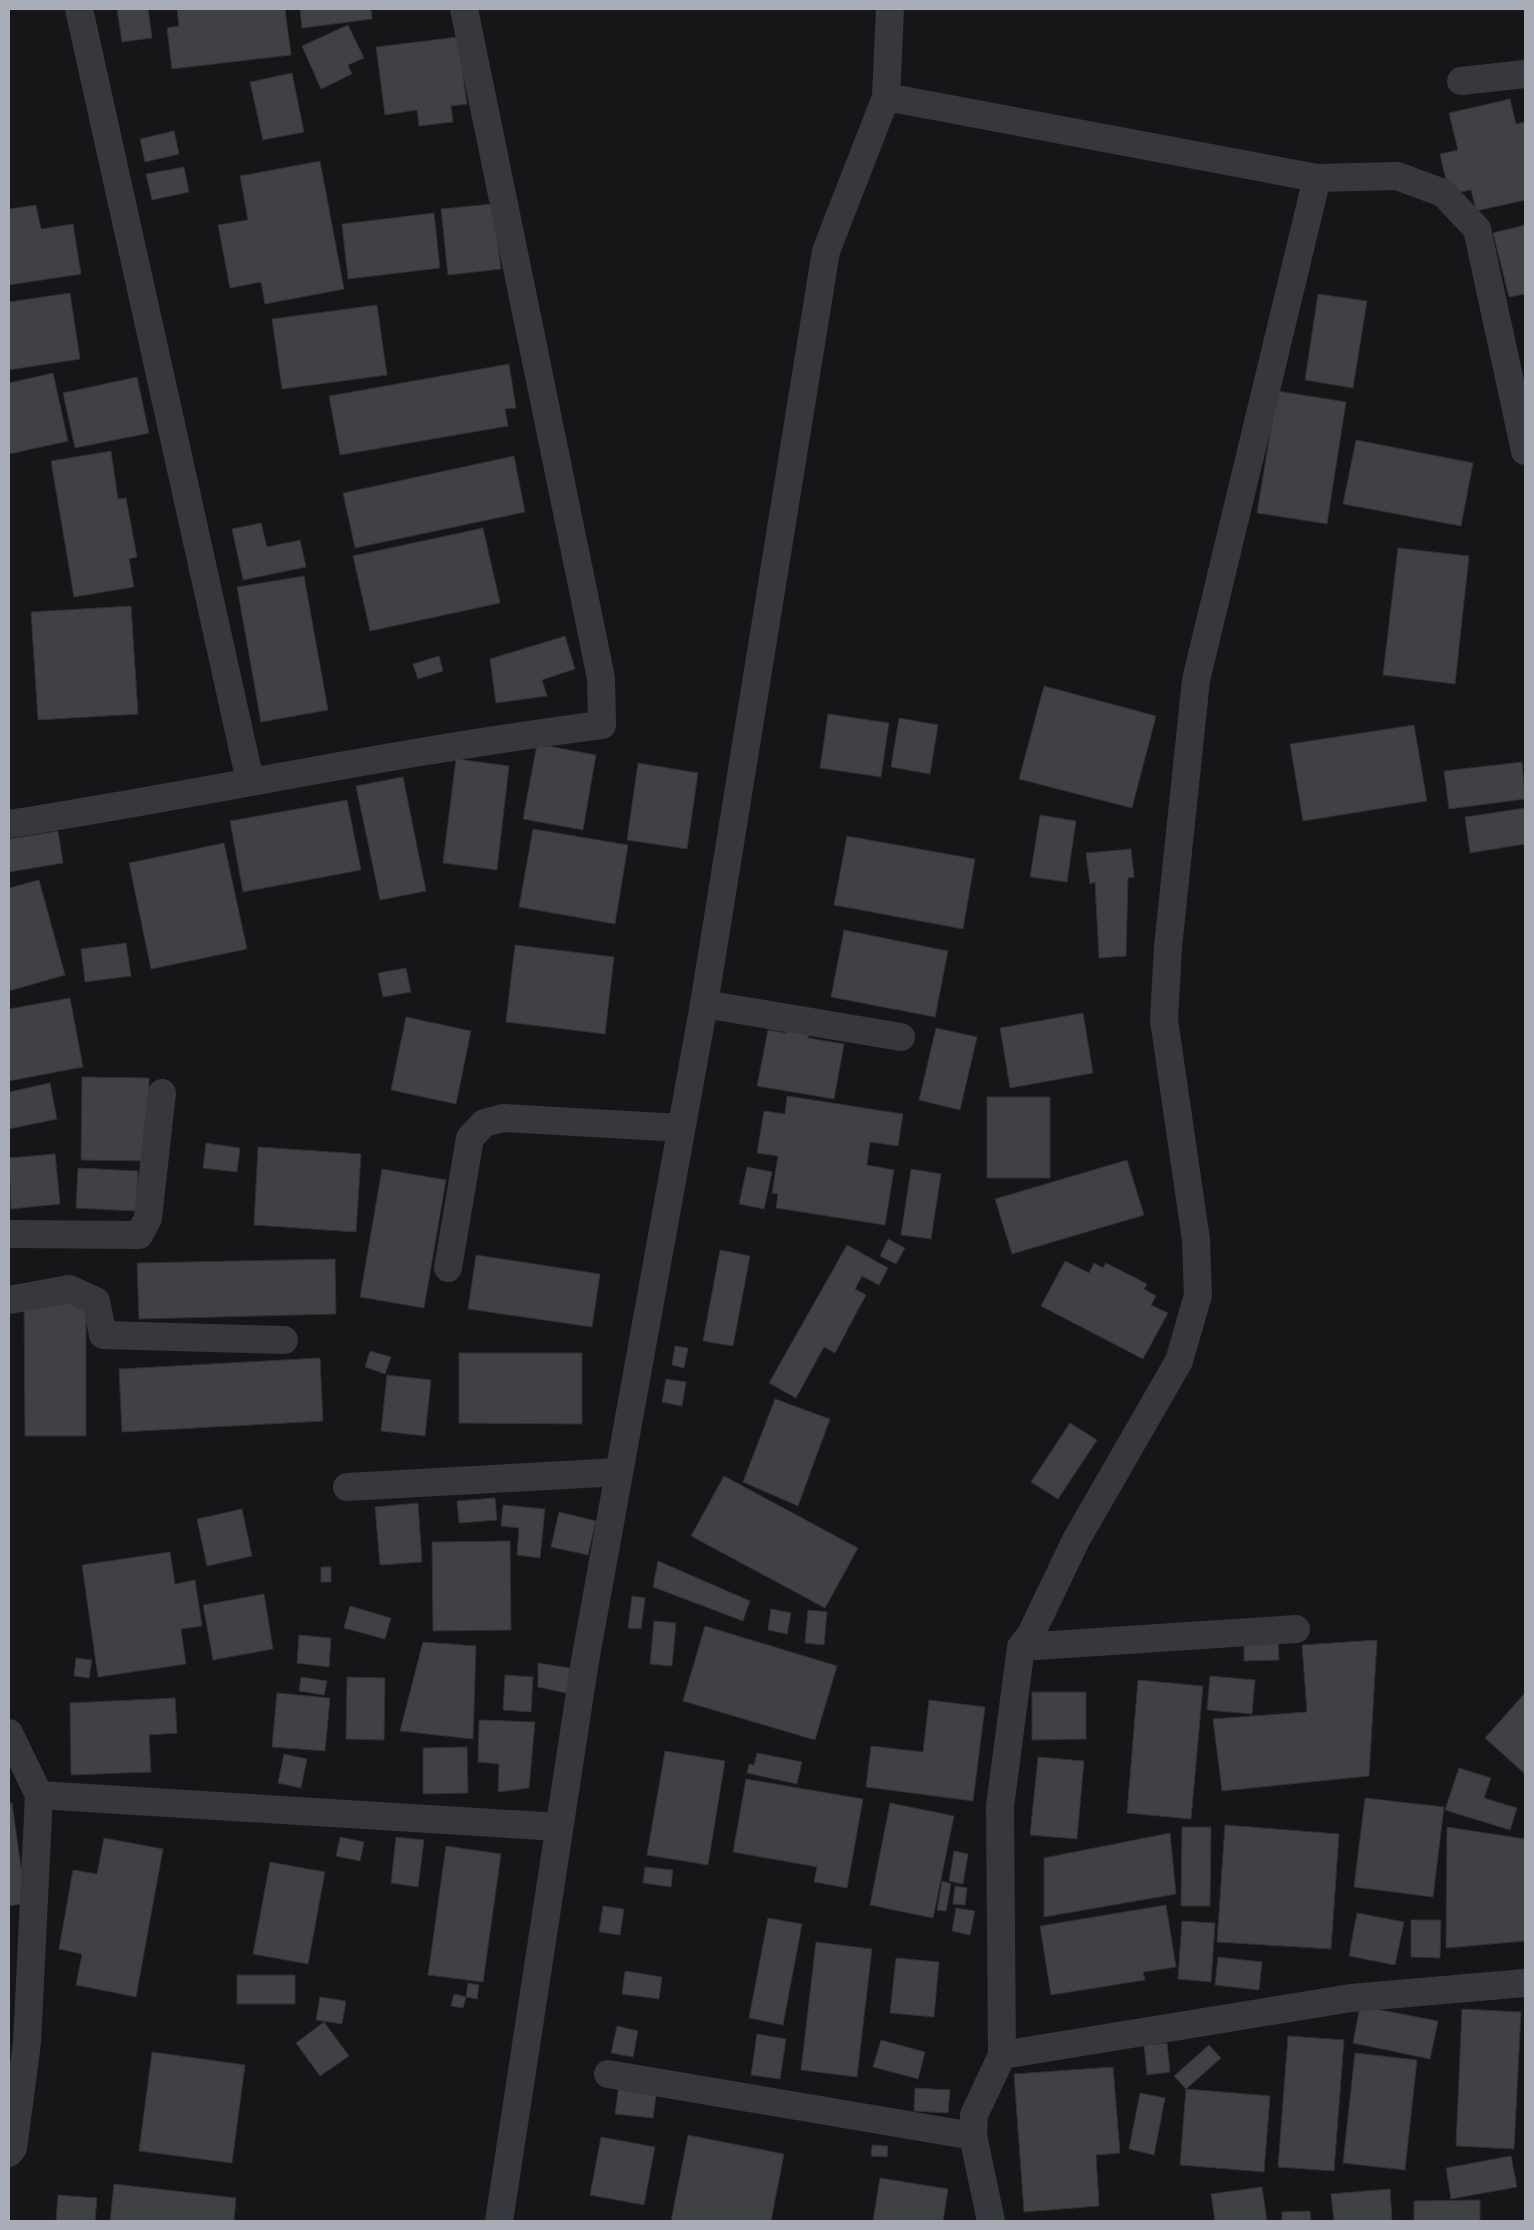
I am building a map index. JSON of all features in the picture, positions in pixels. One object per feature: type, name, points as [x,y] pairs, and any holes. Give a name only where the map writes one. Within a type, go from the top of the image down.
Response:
[{"type":"street","points":[[79,9],[250,781]]},
{"type":"street","points":[[9,824],[132,804],[250,781],[602,725],[601,678],[464,9]]},
{"type":"street","points":[[499,2221],[585,1662],[704,1004],[826,252],[886,97],[890,9]]},
{"type":"street","points":[[1461,81],[1525,74]]},
{"type":"street","points":[[886,97],[1317,178],[1397,176],[1443,193],[1477,229],[1525,451]]},
{"type":"street","points":[[991,2221],[973,2136],[974,2115],[1002,2055],[1000,1806],[1021,1647],[1031,1634],[1076,1540],[1179,1361],[1198,1295],[1196,1240],[1164,1020],[1168,947],[1196,680],[1317,178]]},
{"type":"street","points":[[704,1004],[901,1037]]},
{"type":"street","points":[[9,1234],[139,1235],[148,1218],[162,1093]]},
{"type":"street","points":[[448,1268],[470,1138],[484,1123],[503,1118],[681,1128]]},
{"type":"street","points":[[9,1300],[69,1289],[96,1300],[103,1335],[284,1340]]},
{"type":"street","points":[[347,1487],[619,1472]]},
{"type":"street","points":[[1021,1647],[1296,1629]]},
{"type":"street","points":[[9,1733],[39,1795],[27,2043],[13,2148],[9,2153]]},
{"type":"street","points":[[39,1795],[558,1828]]},
{"type":"street","points":[[1002,2055],[1351,1998],[1525,1983]]},
{"type":"street","points":[[608,2074],[973,2136]]},
{"type":"building","points":[[117,9],[148,9],[152,38],[122,42]]},
{"type":"building","points":[[177,9],[285,9],[291,55],[172,69],[167,28],[179,26]]},
{"type":"building","points":[[300,9],[371,9],[372,19],[302,28]]},
{"type":"building","points":[[348,25],[364,58],[348,65],[352,74],[321,89],[302,46]]},
{"type":"building","points":[[458,37],[467,104],[451,106],[453,122],[419,126],[417,110],[385,115],[376,47]]},
{"type":"building","points":[[292,73],[304,132],[263,140],[250,82]]},
{"type":"building","points":[[1510,99],[1516,124],[1525,122],[1525,200],[1476,211],[1471,190],[1449,194],[1440,154],[1458,150],[1449,113]]},
{"type":"building","points":[[174,131],[179,154],[145,162],[140,139]]},
{"type":"building","points":[[320,161],[344,289],[265,304],[261,282],[230,288],[218,225],[248,220],[240,176]]},
{"type":"building","points":[[184,167],[189,192],[152,200],[146,174]]},
{"type":"building","points":[[493,204],[501,269],[448,275],[441,209]]},
{"type":"building","points":[[36,205],[41,229],[73,224],[81,274],[9,285],[9,209]]},
{"type":"building","points":[[434,213],[440,268],[348,279],[342,224]]},
{"type":"building","points":[[1525,225],[1525,294],[1509,297],[1493,233]]},
{"type":"building","points":[[70,293],[80,359],[9,370],[9,302]]},
{"type":"building","points":[[1318,294],[1367,301],[1353,388],[1305,380]]},
{"type":"building","points":[[377,305],[387,375],[282,389],[272,319]]},
{"type":"building","points":[[509,364],[516,408],[505,409],[508,426],[340,455],[329,396]]},
{"type":"building","points":[[53,373],[68,441],[9,454],[9,383]]},
{"type":"building","points":[[137,377],[149,433],[75,448],[63,393]]},
{"type":"building","points":[[1277,391],[1346,402],[1327,524],[1257,513]]},
{"type":"building","points":[[1356,440],[1473,463],[1461,526],[1343,504]]},
{"type":"building","points":[[111,451],[118,499],[126,498],[137,557],[129,559],[134,587],[74,597],[51,461]]},
{"type":"building","points":[[514,456],[525,512],[355,548],[343,493]]},
{"type":"building","points":[[261,523],[267,547],[300,540],[306,567],[243,580],[232,529]]},
{"type":"building","points":[[483,528],[500,603],[370,631],[353,556]]},
{"type":"building","points":[[1398,548],[1469,556],[1455,684],[1383,675]]},
{"type":"building","points":[[304,576],[328,710],[261,722],[237,587]]},
{"type":"building","points":[[131,606],[138,714],[38,720],[31,612]]},
{"type":"building","points":[[565,636],[575,669],[542,680],[547,696],[496,703],[490,659]]},
{"type":"building","points":[[439,656],[443,671],[418,679],[413,664]]},
{"type":"building","points":[[1044,686],[1156,716],[1132,808],[1019,779]]},
{"type":"building","points":[[828,714],[889,723],[881,777],[820,768]]},
{"type":"building","points":[[899,718],[938,725],[930,774],[891,767]]},
{"type":"building","points":[[1414,725],[1427,801],[1303,821],[1290,744]]},
{"type":"building","points":[[537,744],[596,755],[583,830],[523,819]]},
{"type":"building","points":[[456,759],[509,766],[497,870],[443,863]]},
{"type":"building","points":[[1522,762],[1525,799],[1449,809],[1444,771]]},
{"type":"building","points":[[638,763],[698,773],[687,849],[627,840]]},
{"type":"building","points":[[403,777],[426,891],[380,900],[356,786]]},
{"type":"building","points":[[347,800],[361,870],[243,892],[230,821]]},
{"type":"building","points":[[1525,808],[1525,844],[1470,853],[1465,817]]},
{"type":"building","points":[[1040,815],[1076,821],[1067,882],[1030,877]]},
{"type":"building","points":[[533,829],[628,845],[615,924],[519,907]]},
{"type":"building","points":[[58,831],[63,863],[9,872],[9,839]]},
{"type":"building","points":[[847,836],[975,859],[963,929],[834,905]]},
{"type":"building","points":[[224,843],[247,949],[151,969],[129,863]]},
{"type":"building","points":[[1131,849],[1134,877],[1128,878],[1126,956],[1099,958],[1095,882],[1090,884],[1086,853]]},
{"type":"building","points":[[39,880],[65,975],[9,991],[9,888]]},
{"type":"building","points":[[844,930],[948,951],[935,1017],[831,997]]},
{"type":"building","points":[[126,943],[131,976],[85,982],[81,949]]},
{"type":"building","points":[[515,945],[614,957],[605,1034],[506,1022]]},
{"type":"building","points":[[406,968],[411,992],[383,997],[378,973]]},
{"type":"building","points":[[70,998],[83,1067],[9,1081],[9,1009]]},
{"type":"building","points":[[1083,1013],[1093,1073],[1010,1088],[1000,1028]]},
{"type":"building","points":[[406,1017],[471,1031],[456,1104],[391,1090]]},
{"type":"building","points":[[787,1026],[809,1031],[808,1038],[844,1044],[834,1099],[757,1086],[768,1030],[786,1033]]},
{"type":"building","points":[[936,1028],[977,1037],[960,1110],[919,1100]]},
{"type":"building","points":[[82,1077],[149,1078],[148,1161],[81,1160]]},
{"type":"building","points":[[50,1083],[57,1119],[9,1129],[9,1092]]},
{"type":"building","points":[[787,1096],[903,1114],[898,1146],[870,1142],[867,1165],[894,1170],[885,1225],[776,1208],[778,1194],[772,1193],[778,1156],[757,1153],[764,1111],[785,1114]]},
{"type":"building","points":[[987,1097],[1050,1097],[1050,1178],[987,1178]]},
{"type":"building","points":[[206,1143],[240,1148],[237,1172],[203,1168]]},
{"type":"building","points":[[258,1147],[361,1154],[356,1232],[254,1225]]},
{"type":"building","points":[[55,1154],[60,1204],[11,1209],[9,1158]]},
{"type":"building","points":[[1127,1160],[1144,1215],[1012,1254],[995,1199]]},
{"type":"building","points":[[747,1167],[772,1172],[764,1209],[739,1204]]},
{"type":"building","points":[[78,1168],[138,1171],[136,1211],[76,1208]]},
{"type":"building","points":[[382,1169],[446,1180],[424,1308],[360,1297]]},
{"type":"building","points":[[911,1169],[941,1174],[931,1239],[901,1235]]},
{"type":"building","points":[[888,1239],[905,1248],[896,1264],[880,1256]]},
{"type":"building","points":[[847,1245],[888,1268],[879,1285],[862,1276],[855,1289],[866,1295],[835,1353],[824,1347],[796,1398],[769,1383]]},
{"type":"building","points":[[720,1250],[750,1256],[733,1346],[703,1341]]},
{"type":"building","points":[[476,1255],[600,1274],[592,1327],[468,1309]]},
{"type":"building","points":[[335,1259],[336,1314],[139,1319],[137,1263]]},
{"type":"building","points":[[1065,1261],[1089,1273],[1094,1263],[1103,1268],[1106,1263],[1147,1284],[1144,1289],[1156,1296],[1151,1305],[1168,1313],[1143,1359],[1041,1306]]},
{"type":"building","points":[[24,1303],[86,1303],[86,1436],[25,1436]]},
{"type":"building","points":[[675,1346],[688,1348],[684,1368],[672,1365]]},
{"type":"building","points":[[370,1351],[391,1357],[385,1374],[365,1367]]},
{"type":"building","points":[[459,1353],[582,1353],[582,1424],[459,1423]]},
{"type":"building","points":[[320,1358],[323,1421],[122,1432],[119,1369]]},
{"type":"building","points":[[387,1375],[431,1380],[425,1436],[381,1431]]},
{"type":"building","points":[[666,1379],[686,1382],[682,1406],[662,1402]]},
{"type":"building","points":[[775,1399],[830,1419],[798,1506],[743,1482]]},
{"type":"building","points":[[1070,1423],[1097,1440],[1058,1499],[1031,1482]]},
{"type":"building","points":[[724,1476],[858,1548],[825,1608],[691,1536]]},
{"type":"building","points":[[495,1498],[497,1520],[459,1523],[457,1501]]},
{"type":"building","points":[[418,1503],[422,1562],[380,1565],[375,1507]]},
{"type":"building","points":[[503,1505],[545,1509],[540,1558],[517,1555],[519,1528],[501,1526]]},
{"type":"building","points":[[242,1509],[252,1556],[207,1566],[197,1519]]},
{"type":"building","points":[[559,1512],[596,1521],[588,1555],[551,1547]]},
{"type":"building","points":[[510,1541],[511,1630],[433,1631],[432,1542]]},
{"type":"building","points":[[170,1552],[175,1584],[195,1580],[202,1626],[181,1629],[186,1664],[98,1677],[82,1565]]},
{"type":"building","points":[[658,1561],[750,1601],[743,1621],[653,1587]]},
{"type":"building","points":[[321,1567],[331,1567],[331,1582],[321,1582]]},
{"type":"building","points":[[264,1594],[273,1649],[213,1660],[203,1605]]},
{"type":"building","points":[[632,1596],[645,1598],[641,1629],[628,1628]]},
{"type":"building","points":[[350,1606],[391,1618],[385,1639],[344,1628]]},
{"type":"building","points":[[771,1609],[791,1613],[787,1634],[768,1630]]},
{"type":"building","points":[[808,1610],[827,1612],[824,1645],[805,1643]]},
{"type":"building","points":[[654,1621],[676,1623],[672,1666],[650,1664]]},
{"type":"building","points":[[705,1626],[837,1666],[815,1740],[683,1701]]},
{"type":"building","points":[[299,1635],[331,1638],[329,1667],[297,1663]]},
{"type":"building","points":[[1278,1639],[1279,1660],[1244,1661],[1244,1640]]},
{"type":"building","points":[[1377,1640],[1369,1776],[1222,1791],[1213,1719],[1307,1712],[1302,1645]]},
{"type":"building","points":[[423,1642],[476,1646],[473,1739],[400,1731]]},
{"type":"building","points":[[76,1658],[92,1660],[89,1678],[74,1676]]},
{"type":"building","points":[[538,1663],[576,1669],[571,1694],[538,1687]]},
{"type":"building","points":[[505,1675],[533,1677],[531,1712],[503,1710]]},
{"type":"building","points":[[1210,1676],[1255,1680],[1252,1714],[1207,1710]]},
{"type":"building","points":[[301,1677],[327,1681],[324,1695],[299,1691]]},
{"type":"building","points":[[347,1677],[385,1678],[384,1740],[346,1739]]},
{"type":"building","points":[[1138,1680],[1203,1686],[1191,1819],[1127,1813]]},
{"type":"building","points":[[1032,1692],[1086,1692],[1086,1739],[1032,1740]]},
{"type":"building","points":[[277,1693],[330,1698],[325,1751],[272,1747]]},
{"type":"building","points":[[1525,1693],[1525,1774],[1485,1738]]},
{"type":"building","points":[[175,1698],[177,1733],[149,1735],[151,1772],[71,1775],[70,1703]]},
{"type":"building","points":[[929,1700],[985,1707],[973,1801],[866,1787],[871,1746],[923,1752]]},
{"type":"building","points":[[479,1720],[535,1722],[529,1788],[498,1792],[499,1764],[478,1762]]},
{"type":"building","points":[[467,1747],[468,1793],[423,1794],[423,1748]]},
{"type":"building","points":[[665,1751],[725,1761],[708,1865],[647,1855]]},
{"type":"building","points":[[757,1753],[802,1762],[797,1784],[747,1773],[749,1764],[754,1765]]},
{"type":"building","points":[[284,1754],[307,1759],[301,1788],[278,1783]]},
{"type":"building","points":[[1038,1757],[1084,1761],[1077,1839],[1030,1835]]},
{"type":"building","points":[[1459,1768],[1491,1778],[1484,1798],[1517,1808],[1510,1830],[1445,1810]]},
{"type":"building","points":[[746,1779],[863,1799],[847,1888],[814,1882],[817,1867],[733,1852]]},
{"type":"building","points":[[1365,1798],[1444,1807],[1433,1897],[1354,1887]]},
{"type":"building","points":[[9,1803],[12,1803],[26,1903],[9,1906]]},
{"type":"building","points":[[890,1803],[954,1816],[933,1918],[870,1905]]},
{"type":"building","points":[[1225,1825],[1339,1834],[1331,1949],[1217,1942]]},
{"type":"building","points":[[1182,1827],[1211,1827],[1210,1906],[1181,1906]]},
{"type":"building","points":[[1447,1827],[1525,1839],[1525,1941],[1446,1948]]},
{"type":"building","points":[[1170,1833],[1176,1894],[1044,1917],[1044,1858]]},
{"type":"building","points":[[340,1837],[364,1842],[360,1861],[336,1856]]},
{"type":"building","points":[[396,1837],[424,1840],[418,1887],[391,1883]]},
{"type":"building","points":[[104,1838],[163,1849],[136,1997],[76,1985],[82,1954],[59,1949],[73,1870],[97,1874]]},
{"type":"building","points":[[446,1846],[501,1854],[483,1982],[428,1975]]},
{"type":"building","points":[[954,1851],[968,1854],[963,1884],[949,1881]]},
{"type":"building","points":[[270,1862],[325,1872],[308,1964],[253,1954]]},
{"type":"building","points":[[645,1867],[673,1870],[671,1887],[643,1883]]},
{"type":"building","points":[[942,1881],[951,1884],[946,1911],[937,1910]]},
{"type":"building","points":[[955,1886],[967,1888],[965,1905],[953,1904]]},
{"type":"building","points":[[1166,1905],[1176,1967],[1143,1972],[1145,1980],[1051,1995],[1040,1926]]},
{"type":"building","points":[[603,1906],[624,1909],[620,1935],[599,1932]]},
{"type":"building","points":[[956,1908],[975,1911],[970,1935],[952,1931]]},
{"type":"building","points":[[1357,1913],[1404,1922],[1395,1965],[1349,1956]]},
{"type":"building","points":[[768,1918],[802,1924],[783,2025],[749,2018]]},
{"type":"building","points":[[1411,1920],[1441,1920],[1440,1958],[1411,1957]]},
{"type":"building","points":[[1182,1921],[1215,1923],[1211,1982],[1178,1979]]},
{"type":"building","points":[[816,1942],[872,1949],[857,2077],[801,2070]]},
{"type":"building","points":[[1218,1957],[1262,1962],[1259,1990],[1215,1985]]},
{"type":"building","points":[[896,1958],[939,1962],[934,2017],[890,2013]]},
{"type":"building","points":[[625,1971],[662,1977],[659,1999],[622,1994]]},
{"type":"building","points":[[237,1975],[295,1975],[295,2004],[237,2004]]},
{"type":"building","points":[[468,1983],[479,1985],[477,1999],[466,1997]]},
{"type":"building","points":[[454,1994],[466,1997],[463,2008],[451,2006]]},
{"type":"building","points":[[320,1997],[346,2001],[342,2024],[316,2020]]},
{"type":"building","points":[[1360,2006],[1438,2021],[1430,2059],[1353,2043]]},
{"type":"building","points":[[1462,2009],[1521,2012],[1514,2149],[1456,2146]]},
{"type":"building","points":[[324,2022],[349,2056],[320,2076],[296,2043]]},
{"type":"building","points":[[617,2026],[638,2031],[633,2057],[611,2053]]},
{"type":"building","points":[[757,2034],[786,2039],[780,2079],[751,2075]]},
{"type":"building","points":[[1288,2036],[1344,2040],[1334,2171],[1278,2167]]},
{"type":"building","points":[[881,2040],[925,2052],[918,2079],[873,2067]]},
{"type":"building","points":[[1167,2043],[1170,2072],[1147,2075],[1144,2045]]},
{"type":"building","points":[[1209,2045],[1221,2058],[1186,2089],[1174,2076]]},
{"type":"building","points":[[152,2052],[245,2065],[232,2163],[139,2151]]},
{"type":"building","points":[[1355,2053],[1417,2060],[1405,2170],[1343,2163]]},
{"type":"building","points":[[1113,2067],[1120,2153],[1096,2155],[1099,2206],[1024,2212],[1014,2074]]},
{"type":"building","points":[[619,2084],[657,2089],[653,2118],[615,2114]]},
{"type":"building","points":[[915,2088],[950,2090],[948,2113],[914,2111]]},
{"type":"building","points":[[1186,2089],[1270,2096],[1264,2172],[1180,2165]]},
{"type":"building","points":[[1140,2093],[1165,2098],[1154,2155],[1129,2149]]},
{"type":"building","points":[[688,2135],[784,2154],[771,2221],[671,2221]]},
{"type":"building","points":[[601,2137],[655,2147],[644,2205],[590,2195]]},
{"type":"building","points":[[872,2145],[888,2146],[887,2157],[871,2156]]},
{"type":"building","points":[[1511,2156],[1517,2187],[1451,2199],[1446,2168]]},
{"type":"building","points":[[880,2178],[948,2189],[943,2221],[873,2221]]},
{"type":"building","points":[[114,2184],[236,2198],[234,2221],[110,2221]]},
{"type":"building","points":[[1262,2187],[1267,2221],[1215,2221],[1211,2194]]},
{"type":"building","points":[[1390,2189],[1392,2221],[1334,2221],[1331,2194]]},
{"type":"building","points":[[58,2195],[97,2198],[95,2221],[56,2221]]},
{"type":"building","points":[[1480,2200],[1480,2221],[1414,2221],[1414,2201]]},
{"type":"building","points":[[1310,2211],[1311,2221],[1282,2221],[1282,2212]]}]
